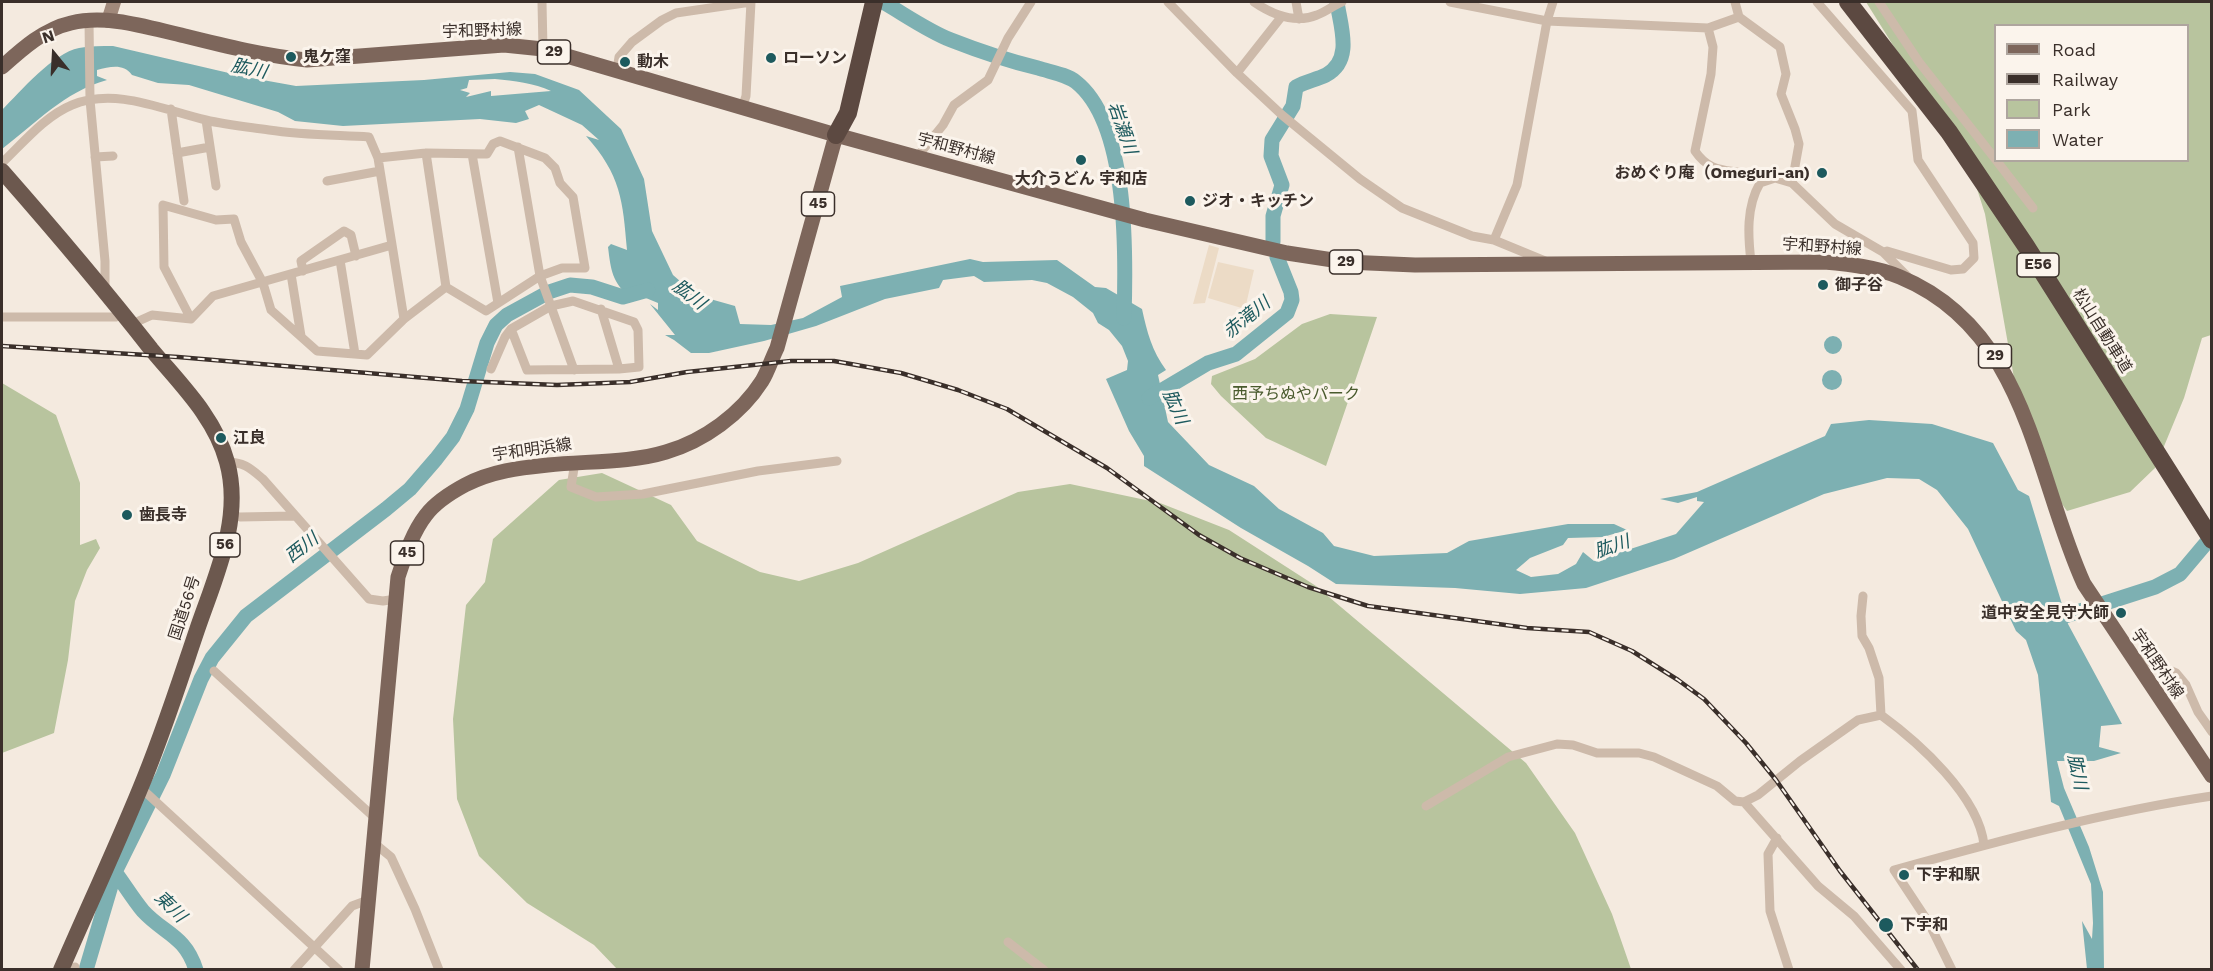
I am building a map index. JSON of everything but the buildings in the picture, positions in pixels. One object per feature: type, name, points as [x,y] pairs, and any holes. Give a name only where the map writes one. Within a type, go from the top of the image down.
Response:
[{"type":"highway","points":[[865,2],[866,22]]},
{"type":"highway","points":[[836,135],[839,111],[874,2]]},
{"type":"highway","name":"松山自動車道","points":[[1848,2],[1949,132],[2025,246],[2211,540]]},
{"type":"highway","name":"国道56号","points":[[2,171],[105,290],[200,408],[217,434],[227,462],[232,488],[232,515],[225,544],[144,791],[70,969]]},
{"type":"main road","points":[[108,21],[114,2]]},
{"type":"main road","name":"宇和野村線","points":[[2,67],[26,46],[48,32],[70,23],[89,21],[133,24],[277,57],[307,60],[504,45],[543,49],[836,135],[1145,220],[1287,254],[1346,262],[1415,265],[1824,262],[1857,265],[1899,276],[1937,296],[1970,325],[1991,351],[2009,380],[2025,417],[2073,560],[2090,594],[2211,776]]},
{"type":"main road","name":"宇和明浜線","points":[[362,969],[398,577],[409,546],[426,515],[452,492],[480,477],[510,468],[665,453],[690,444],[717,428],[740,408],[762,380],[777,348],[836,135]]},
{"type":"street","points":[[542,2],[543,49]]},
{"type":"street","points":[[617,70],[619,57],[632,42],[662,20],[676,13],[751,2],[746,96],[742,108]]},
{"type":"street","points":[[917,157],[943,125],[954,105],[988,80],[1008,38],[1031,2]]},
{"type":"street","points":[[1168,2],[1237,73],[1282,115],[1360,179],[1402,208],[1472,236],[1494,240],[1552,264]]},
{"type":"street","points":[[1254,2],[1272,13],[1299,19],[1319,15],[1338,4]]},
{"type":"street","points":[[1296,2],[1299,19]]},
{"type":"street","points":[[1450,2],[1547,21],[1708,28],[1739,17]]},
{"type":"street","points":[[1494,240],[1517,185],[1552,2]]},
{"type":"street","points":[[1735,2],[1739,17],[1780,47],[1786,74],[1781,94],[1795,129],[1798,144],[1792,183]]},
{"type":"street","points":[[1817,2],[1912,111],[1918,160],[1973,243],[1974,258],[1963,269],[1952,270],[1887,251],[1883,252]]},
{"type":"street","points":[[1879,2],[1919,62],[1994,157]]},
{"type":"street","points":[[1237,73],[1282,16]]},
{"type":"street","points":[[89,21],[90,98],[105,261],[105,290]]},
{"type":"street","points":[[1708,28],[1713,47],[1711,74],[1695,152],[1702,162],[1719,170],[1749,174],[1767,181]]},
{"type":"street","points":[[2,163],[49,119],[71,105],[90,98],[129,99],[206,120],[273,131],[369,137],[378,158],[404,320]]},
{"type":"street","points":[[171,109],[184,201]]},
{"type":"street","points":[[206,120],[216,186]]},
{"type":"street","points":[[378,158],[426,153],[487,154],[493,144],[500,141],[545,158],[555,168],[560,183],[573,197],[585,268],[562,268],[540,276],[486,311],[446,287]]},
{"type":"street","points":[[177,153],[210,147]]},
{"type":"street","points":[[518,147],[540,276],[574,370]]},
{"type":"street","points":[[426,153],[446,287]]},
{"type":"street","points":[[472,154],[498,303]]},
{"type":"street","points":[[95,157],[113,156]]},
{"type":"street","points":[[1998,162],[2033,208]]},
{"type":"street","points":[[327,181],[380,171]]},
{"type":"street","points":[[1751,262],[1749,238],[1753,199],[1760,183],[1775,178],[1792,183],[1834,224],[1883,252],[1914,284]]},
{"type":"street","points":[[191,319],[164,267],[163,205],[216,220],[234,219],[241,242],[263,283],[271,310],[317,351],[368,355],[404,320],[446,287]]},
{"type":"street","points":[[303,271],[301,261],[344,231],[351,235],[356,256]]},
{"type":"street","points":[[191,319],[213,296],[392,245]]},
{"type":"street","points":[[340,260],[355,354]]},
{"type":"street","points":[[291,274],[301,336]]},
{"type":"street","points":[[491,369],[511,329],[550,302],[573,301],[634,322],[638,330],[639,367],[527,370],[511,329]]},
{"type":"street","points":[[601,309],[619,369]]},
{"type":"street","points":[[2,317],[116,317],[128,319],[152,315],[191,319]]},
{"type":"street","points":[[575,462],[571,487],[596,497],[643,494],[758,471],[837,461]]},
{"type":"street","points":[[227,462],[247,465],[264,479],[369,599],[383,601],[396,598]]},
{"type":"street","points":[[232,515],[240,518],[294,516]]},
{"type":"street","points":[[1863,596],[1862,636],[1869,648],[1879,678],[1881,715]]},
{"type":"street","points":[[2129,653],[2176,673],[2186,685],[2198,712],[2211,732]]},
{"type":"street","points":[[214,671],[376,819]]},
{"type":"street","points":[[1426,806],[1508,757],[1557,744],[1573,745],[1597,753],[1639,753],[1654,757],[1717,786],[1735,801],[1744,802],[1758,795],[1800,761],[1858,720],[1881,715],[1898,727],[1940,765],[1971,808],[1984,845]]},
{"type":"street","points":[[144,791],[339,969]]},
{"type":"street","points":[[1952,969],[1929,922],[1894,870],[2033,832],[2142,808],[2211,796]]},
{"type":"street","points":[[1744,802],[1818,886],[1854,915],[1901,969]]},
{"type":"street","points":[[1777,838],[1768,854],[1770,910],[1789,969]]},
{"type":"street","points":[[374,843],[391,857],[439,969]]},
{"type":"street","points":[[294,969],[316,948],[352,906],[368,900]]},
{"type":"street","points":[[1008,942],[1044,969]]},
{"type":"green space","points":[[1866,2],[2211,2],[2211,335],[2202,338],[2184,398],[2155,468],[2130,492],[2067,511],[2040,473],[2017,395],[1985,214],[1971,170]]},
{"type":"green space","name":"西予ちぬやパーク","points":[[1330,314],[1377,317],[1326,466],[1266,438],[1211,384],[1212,376],[1255,359],[1302,324]]},
{"type":"green space","points":[[2,383],[56,415],[80,483],[80,545],[96,539],[100,548],[87,570],[75,601],[68,660],[54,733],[2,753]]},
{"type":"green space","points":[[602,473],[671,505],[697,541],[760,572],[799,581],[858,563],[1018,492],[1070,484],[1160,503],[1229,530],[1316,586],[1526,763],[1575,833],[1612,914],[1631,969],[617,969],[594,945],[527,903],[479,856],[457,799],[453,719],[466,605],[485,582],[493,539],[559,480]]},
{"type":"shaded area","points":[[1209,245],[1219,248],[1205,303],[1193,304]]},
{"type":"shaded area","points":[[1218,262],[1254,270],[1245,309],[1208,298]]},
{"type":"water","name":"肱川","points":[[113,46],[246,77],[296,86],[424,80],[510,72],[535,74],[579,90],[621,129],[644,179],[652,231],[673,275],[696,295],[735,306],[740,324],[771,325],[803,318],[842,297],[840,286],[970,259],[983,262],[1057,260],[1095,287],[1106,288],[1142,309],[1151,341],[1166,370],[1158,375],[1168,422],[1209,465],[1254,486],[1279,509],[1323,533],[1334,546],[1374,556],[1447,553],[1469,541],[1568,524],[1614,524],[1627,530],[1603,537],[1568,538],[1563,545],[1530,558],[1516,570],[1531,577],[1558,574],[1576,564],[1583,552],[1594,561],[1676,534],[1704,502],[1697,501],[1697,497],[1678,503],[1660,499],[1697,492],[1825,436],[1831,424],[1869,420],[1932,424],[1993,443],[2018,490],[2029,496],[2068,624],[2122,724],[2101,726],[2099,747],[2121,753],[2094,761],[2057,761],[2064,788],[2089,847],[2103,892],[2104,969],[2087,969],[2082,921],[2092,939],[2091,884],[2059,806],[2051,802],[2038,675],[2026,640],[2016,631],[1968,529],[1937,490],[1919,479],[1887,478],[1824,494],[1674,559],[1586,588],[1520,594],[1455,588],[1336,584],[1241,528],[1144,466],[1144,456],[1129,431],[1106,379],[1127,370],[1128,361],[1122,346],[1109,330],[1098,323],[1093,313],[1073,297],[1047,283],[1032,280],[984,282],[974,276],[943,280],[939,288],[885,299],[816,326],[764,341],[709,353],[691,353],[665,335],[675,335],[650,304],[658,310],[658,303],[641,296],[630,298],[616,281],[608,247],[611,244],[627,250],[624,217],[618,189],[607,163],[586,136],[599,140],[582,125],[539,105],[525,111],[529,119],[516,123],[480,119],[343,126],[295,121],[278,112],[189,85],[158,83],[116,67],[97,70],[97,76],[107,80],[64,100],[2,149],[2,110],[28,83],[48,65],[69,51],[83,47]],"holes":[[[495,79],[531,84],[551,91],[491,96],[491,91],[466,97],[470,93],[460,90],[467,88],[469,80]]]},
{"type":"water","points":[[1833,336],[1839,339],[1842,345],[1839,351],[1833,354],[1827,351],[1824,345],[1827,339]]},
{"type":"water","points":[[1832,370],[1839,373],[1842,380],[1839,387],[1832,390],[1825,387],[1822,380],[1825,373]]},
{"type":"waterway","name":"岩瀬川","points":[[883,2],[951,40],[994,56],[1068,77],[1076,82],[1093,102],[1106,128],[1121,192],[1125,261],[1124,318]]},
{"type":"waterway","name":"赤滝川","points":[[1273,242],[1273,216],[1282,185],[1271,156],[1272,140],[1293,106],[1296,87],[1326,75],[1335,68],[1340,60],[1343,42],[1337,2]]},
{"type":"waterway","name":"赤滝川","points":[[1149,398],[1208,363],[1236,354],[1287,313],[1292,300],[1291,292],[1277,257]]},
{"type":"waterway","name":"西川","points":[[86,970],[115,872],[163,775],[201,679],[212,658],[246,616],[410,489],[453,437],[467,409],[487,343],[496,325],[507,315],[549,292],[570,285],[592,287],[623,297],[648,290]]},
{"type":"waterway","points":[[2046,622],[2155,587],[2180,574],[2212,536]]},
{"type":"waterway","name":"東川","points":[[115,872],[143,911],[186,949],[196,970]]},
{"type":"railway","points":[[2,346],[178,357],[462,381],[557,385],[630,382],[687,372],[791,361],[834,361],[901,373],[958,390],[1007,409],[1107,468],[1199,535],[1240,558],[1308,587],[1368,606],[1527,628],[1589,632],[1632,651],[1704,699],[1746,743],[1776,780],[1840,871],[1918,970]]},
{"type":"place","name":"鬼ケ窪","points":[[291,57]]},
{"type":"place","name":"ローソン","points":[[771,58]]},
{"type":"place","name":"動木","points":[[625,62]]},
{"type":"place","name":"大介うどん 宇和店","points":[[1081,160]]},
{"type":"place","name":"おめぐり庵（Omeguri-an)","points":[[1822,173]]},
{"type":"place","name":"ジオ・キッチン","points":[[1190,201]]},
{"type":"place","name":"御子谷","points":[[1823,285]]},
{"type":"place","name":"江良","points":[[221,438]]},
{"type":"place","name":"歯長寺","points":[[127,515]]},
{"type":"place","name":"道中安全見守大師","points":[[2121,613]]},
{"type":"place","name":"下宇和駅","points":[[1904,875]]},
{"type":"place","name":"下宇和","points":[[1886,925]]}]
